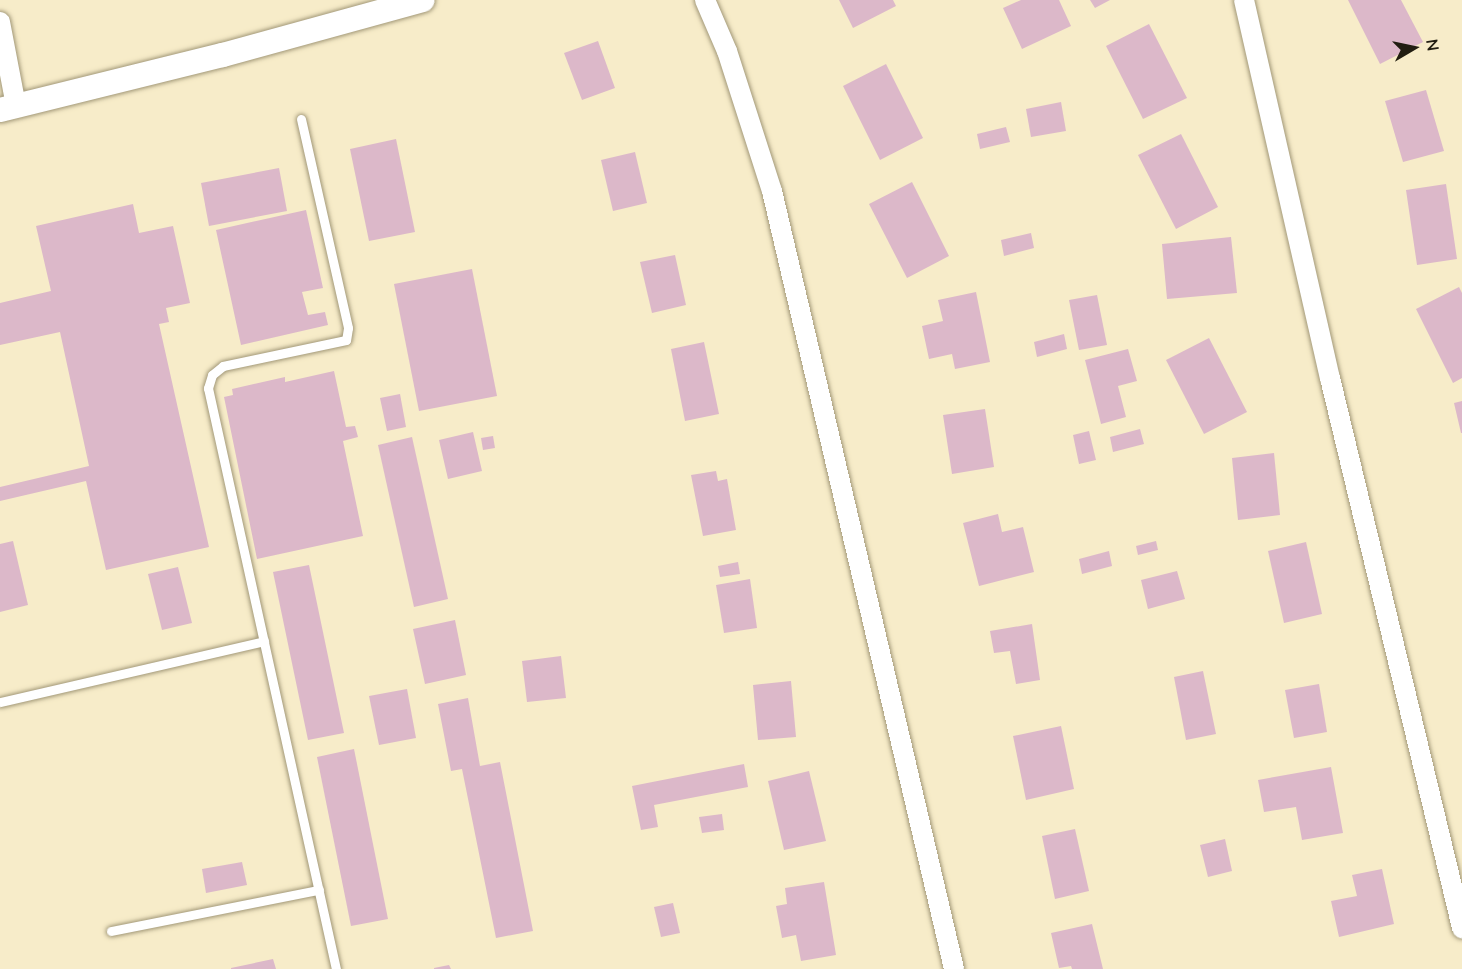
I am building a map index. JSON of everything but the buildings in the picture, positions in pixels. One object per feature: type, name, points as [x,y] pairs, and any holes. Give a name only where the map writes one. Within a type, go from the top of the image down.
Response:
[{"type":"street","points":[[0,22],[8,108],[212,58],[423,0]]},
{"type":"street","points":[[705,0],[727,51],[772,191],[954,969]]},
{"type":"street","points":[[1244,0],[1333,389],[1462,928]]},
{"type":"lane","points":[[301,119],[348,327],[346,340],[224,366],[212,375],[208,388],[336,969]]},
{"type":"lane","points":[[0,702],[264,641]]},
{"type":"lane","points":[[111,931],[318,890]]}]
